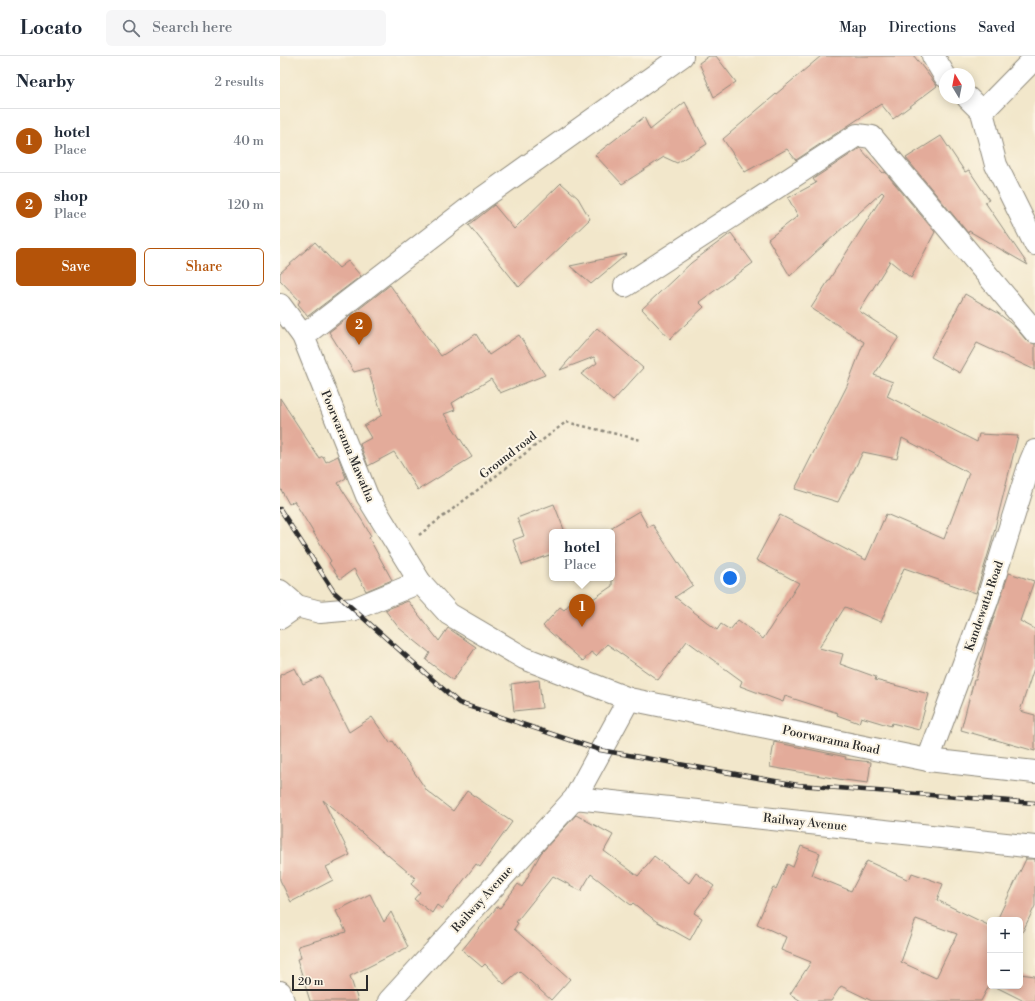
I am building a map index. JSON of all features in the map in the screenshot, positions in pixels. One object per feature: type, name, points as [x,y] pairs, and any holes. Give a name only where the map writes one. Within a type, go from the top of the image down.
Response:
[{"type":"street","points":[[303,336],[478,202],[682,56]]},
{"type":"street","points":[[933,56],[940,68]]},
{"type":"street","points":[[1035,58],[975,105],[996,165],[1035,244]]},
{"type":"street","points":[[625,286],[857,135],[872,137],[1035,332]]},
{"type":"street","name":"Poorwarama Mawatha","points":[[280,305],[303,336],[367,496],[420,582],[449,614],[524,658],[629,699]]},
{"type":"street","name":"Kandewatta Road","points":[[928,760],[987,601],[1030,462],[1035,451]]},
{"type":"street","points":[[280,591],[288,612],[320,612],[354,609],[420,582]]},
{"type":"street","name":"Poorwarama Road","points":[[629,699],[928,760],[1035,772]]},
{"type":"street","name":"Railway Avenue","points":[[389,1001],[575,798],[629,699]]},
{"type":"street","name":"Railway Avenue","points":[[575,798],[1035,847]]},
{"type":"street","points":[[280,992],[283,1001]]},
{"type":"path","name":"Ground road","points":[[400,550],[566,422],[641,440]]},
{"type":"building","points":[[709,56],[716,56],[736,82],[714,97],[699,63]]},
{"type":"building","points":[[821,56],[914,56],[937,86],[893,119],[881,104],[796,160],[787,149],[745,172],[723,139]]},
{"type":"building","points":[[685,102],[707,144],[677,163],[664,157],[622,184],[595,155],[644,117],[650,130]]},
{"type":"building","points":[[941,136],[965,172],[969,170],[989,200],[985,202],[1028,265],[969,231],[968,233],[906,158]]},
{"type":"building","points":[[860,148],[883,173],[885,172],[935,232],[911,278],[890,261],[859,311],[899,337],[874,375],[893,382],[887,396],[977,442],[979,434],[1018,436],[990,548],[976,593],[904,568],[881,622],[845,607],[819,648],[843,654],[840,664],[876,677],[875,680],[929,694],[919,730],[892,723],[891,726],[861,717],[859,723],[837,715],[838,713],[785,696],[783,702],[740,686],[742,681],[687,641],[658,680],[607,644],[596,656],[591,652],[583,661],[543,626],[560,607],[564,610],[573,600],[576,604],[584,596],[590,601],[612,586],[612,581],[615,581],[615,529],[612,529],[612,527],[639,511],[648,527],[653,525],[693,585],[675,597],[717,630],[721,624],[730,630],[738,620],[763,639],[799,583],[756,560],[780,515],[866,560],[886,514],[944,539],[969,473],[902,438],[897,459],[863,452],[838,502],[795,489],[847,386],[864,342],[811,308],[884,194],[882,192],[790,276],[768,239],[798,216],[788,198],[816,183],[813,179]]},
{"type":"building","points":[[561,183],[578,198],[590,219],[519,287],[469,225],[494,205],[514,229]]},
{"type":"building","points":[[731,233],[753,263],[699,302],[704,307],[670,339],[642,309],[691,263]]},
{"type":"building","points":[[315,242],[339,268],[348,261],[361,276],[308,316],[298,304],[300,301],[280,280],[280,273]]},
{"type":"building","points":[[627,254],[591,284],[570,266]]},
{"type":"building","points":[[390,285],[441,356],[476,334],[489,355],[519,335],[545,375],[500,393],[491,379],[452,403],[455,410],[444,414],[472,457],[418,490],[394,452],[368,466],[360,444],[371,438],[364,426],[382,415],[368,368],[354,372],[329,332]]},
{"type":"building","points":[[965,294],[998,313],[1015,327],[1026,340],[1035,344],[1035,370],[977,343],[960,373],[931,357]]},
{"type":"building","points":[[597,328],[643,368],[613,401],[581,374],[597,363],[594,357],[560,370]]},
{"type":"building","points":[[280,398],[319,458],[323,456],[326,462],[338,456],[346,478],[338,483],[371,536],[369,538],[392,580],[366,591],[354,569],[340,579],[329,563],[331,561],[294,501],[289,504],[280,488]]},
{"type":"building","points":[[554,504],[564,529],[549,529],[549,555],[522,565],[513,540],[524,536],[517,518]]},
{"type":"building","points":[[1009,573],[1034,581],[1020,621],[1035,629],[1035,665],[1020,711],[1035,715],[1035,751],[961,730],[988,634]]},
{"type":"building","points":[[408,601],[439,641],[448,628],[476,647],[453,680],[426,660],[430,653],[399,628],[385,610]]},
{"type":"building","points":[[295,668],[303,684],[321,676],[349,732],[372,717],[390,743],[393,741],[427,791],[453,811],[467,791],[512,822],[480,867],[476,864],[442,909],[437,905],[432,913],[414,899],[420,892],[411,884],[415,878],[323,800],[350,855],[326,867],[333,880],[291,902],[280,880],[280,675]]},
{"type":"building","points":[[539,680],[542,708],[514,711],[511,684]]},
{"type":"building","points":[[774,742],[846,757],[845,759],[871,762],[868,783],[770,767]]},
{"type":"building","points":[[576,815],[613,835],[604,851],[638,876],[654,856],[689,883],[696,873],[714,886],[694,913],[702,918],[690,940],[656,921],[633,903],[631,905],[591,874],[581,891],[553,876],[516,922],[518,923],[514,929],[570,979],[551,1000],[519,971],[504,984],[485,964],[482,967],[462,950],[497,907],[500,908],[518,884],[522,887],[541,853]]},
{"type":"building","points":[[801,846],[820,853],[812,875],[851,891],[867,861],[909,880],[912,873],[943,884],[937,900],[987,925],[987,989],[981,1001],[872,1001],[841,986],[831,1001],[801,1001],[790,994],[811,962],[781,950],[786,937],[757,924],[773,887],[776,889],[787,864],[793,867]],"holes":[[[916,919],[957,934],[936,978],[901,962]]]},
{"type":"building","points":[[1026,859],[1035,859],[1035,906],[1023,931],[1023,917],[998,917]]},
{"type":"building","points":[[370,894],[384,922],[391,912],[408,947],[350,976],[358,1001],[310,1001],[297,959],[301,958],[298,946],[346,932],[336,911]]},
{"type":"building","points":[[1023,974],[1035,976],[1035,1001],[1024,1001],[1000,989],[1023,989]]},
{"type":"railway","points":[[280,509],[334,592],[459,703],[600,750],[798,785],[1035,803]]},
{"type":"place","name":"shop","points":[[359,345]]},
{"type":"place","name":"hotel","points":[[582,627]]}]
